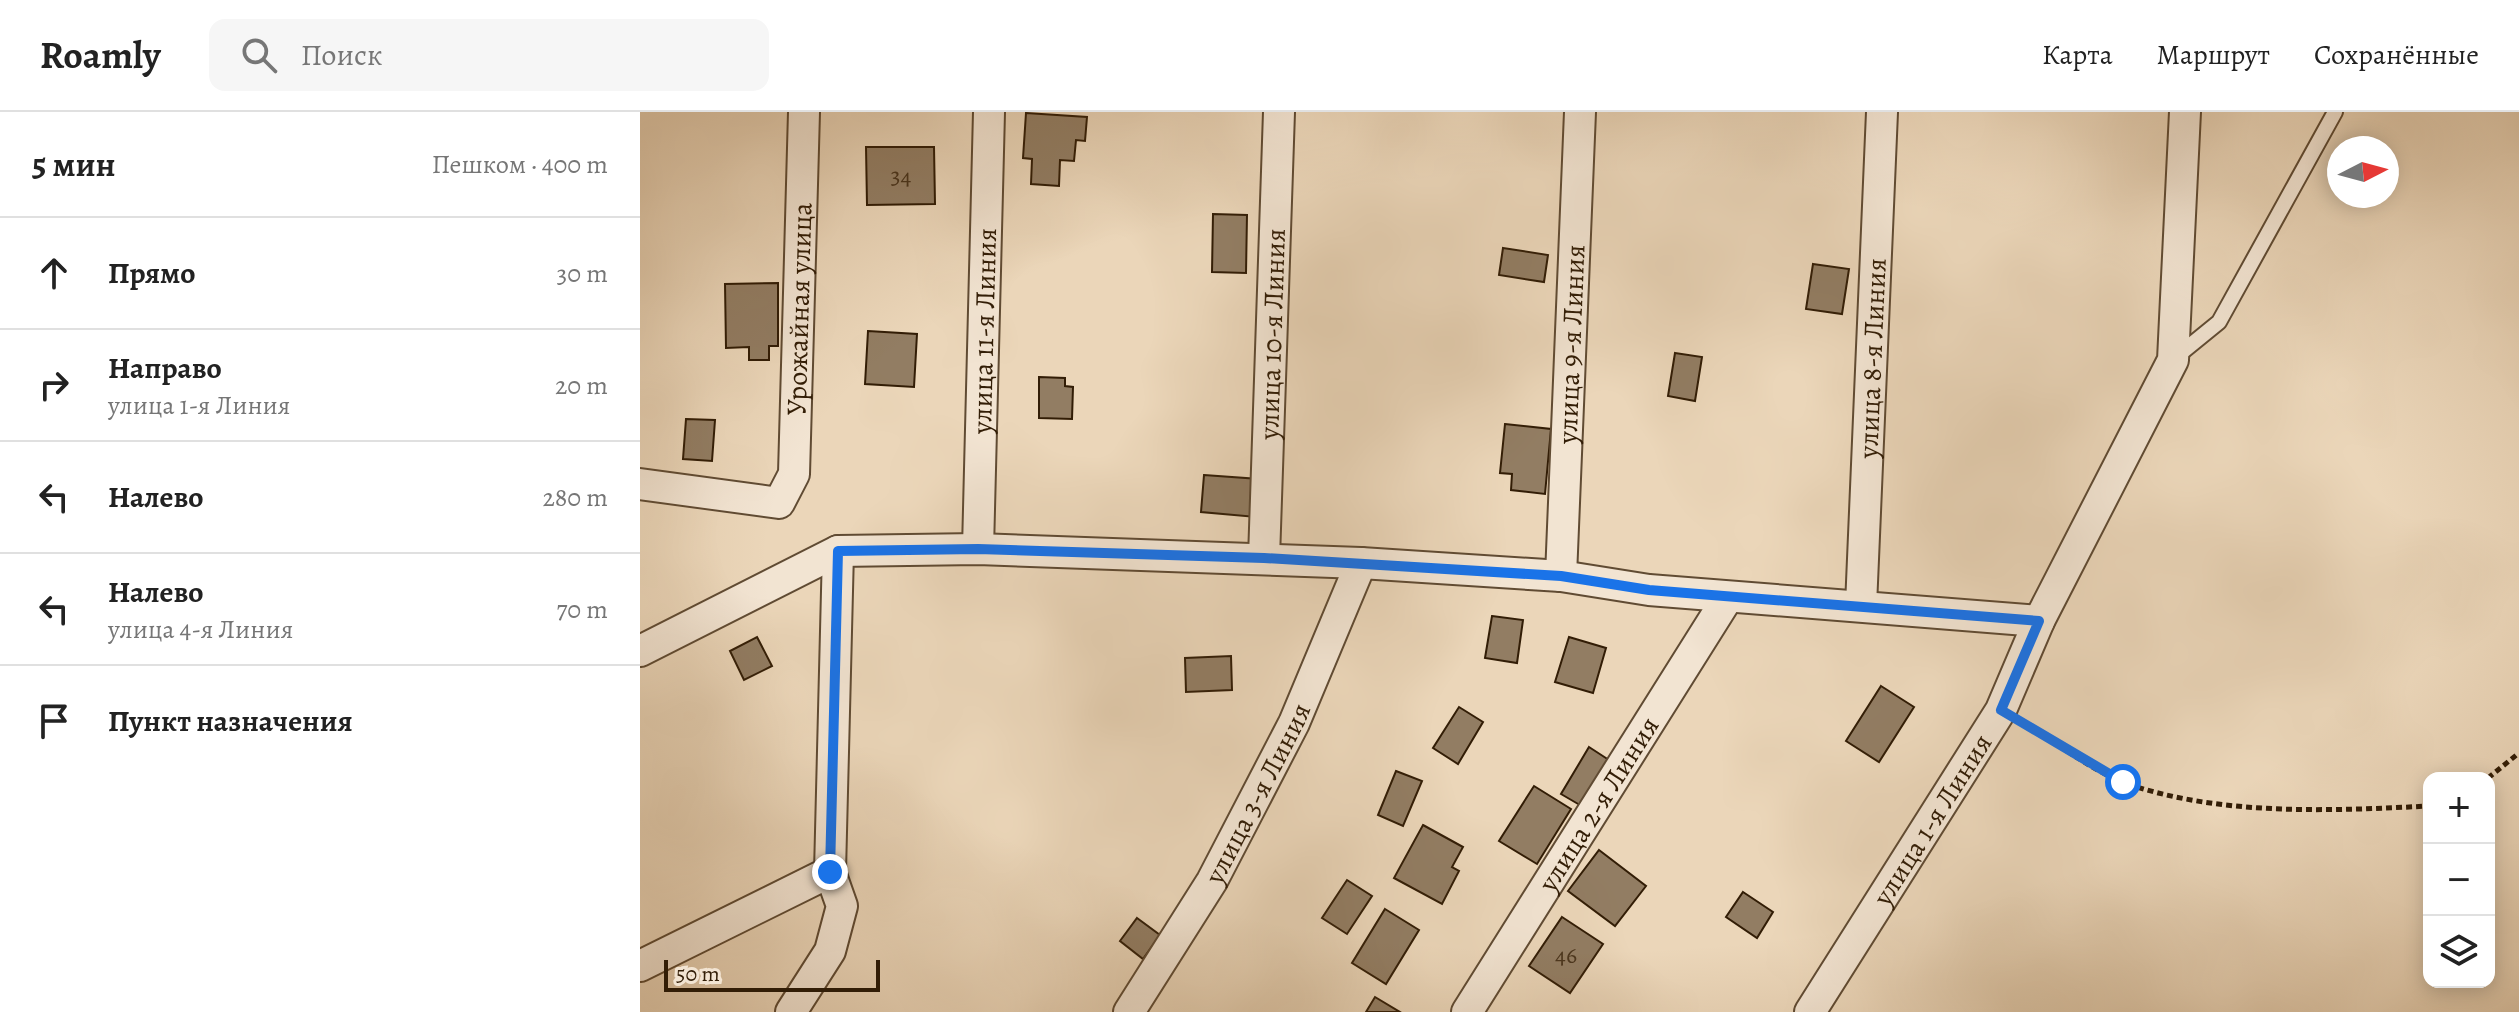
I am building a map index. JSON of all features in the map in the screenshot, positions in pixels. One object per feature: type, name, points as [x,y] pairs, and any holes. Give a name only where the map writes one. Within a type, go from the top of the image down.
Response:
[{"type":"street","name":"Урожайная улица","points":[[640,484],[779,503],[794,474],[804,112]]},
{"type":"street","name":"улица 11-я Линия","points":[[978,549],[989,112]]},
{"type":"street","name":"улица 10-я Линия","points":[[1264,558],[1279,112]]},
{"type":"street","name":"улица 9-я Линия","points":[[1561,576],[1580,112]]},
{"type":"street","name":"улица 8-я Линия","points":[[1861,606],[1882,112]]},
{"type":"street","points":[[2173,360],[2185,112]]},
{"type":"street","name":"улица 1-я Линия","points":[[1810,1012],[2001,710],[2039,621],[2173,360]]},
{"type":"street","points":[[640,651],[838,551],[978,549],[1361,563],[1561,576],[1649,590],[2039,621]]},
{"type":"street","points":[[791,1012],[830,951],[842,906],[830,872],[838,551]]},
{"type":"street","name":"улица 3-я Линия","points":[[1129,1012],[1212,881],[1267,776],[1294,723],[1361,563]]},
{"type":"street","name":"улица 2-я Линия","points":[[1467,1012],[1728,597]]},
{"type":"street","points":[[640,966],[830,872]]},
{"type":"lane","points":[[2173,360],[2219,322],[2335,112]]},
{"type":"path","points":[[2001,710],[2123,782],[2193,801],[2360,809],[2423,806]]},
{"type":"path","points":[[2495,772],[2519,753]]},
{"type":"building","points":[[1026,113],[1087,117],[1085,141],[1076,140],[1074,161],[1060,160],[1059,186],[1031,184],[1032,159],[1023,158]]},
{"type":"building","points":[[866,147],[934,147],[935,204],[867,205]]},
{"type":"building","points":[[1213,214],[1247,215],[1246,273],[1212,272]]},
{"type":"building","points":[[1503,248],[1548,255],[1544,282],[1499,275]]},
{"type":"building","points":[[1813,264],[1849,269],[1842,314],[1806,309]]},
{"type":"building","points":[[778,283],[778,346],[769,346],[769,360],[749,360],[749,347],[726,348],[725,284]]},
{"type":"building","points":[[868,331],[917,334],[914,387],[865,384]]},
{"type":"building","points":[[1675,353],[1702,357],[1695,401],[1668,396]]},
{"type":"building","points":[[1039,377],[1065,378],[1065,386],[1073,387],[1072,419],[1039,418]]},
{"type":"building","points":[[686,419],[715,420],[712,461],[683,459]]},
{"type":"building","points":[[1505,424],[1551,429],[1545,494],[1511,490],[1512,474],[1500,473]]},
{"type":"building","points":[[1204,475],[1259,479],[1256,517],[1201,512]]},
{"type":"building","points":[[1492,616],[1523,620],[1517,663],[1485,658]]},
{"type":"building","points":[[757,637],[772,666],[744,680],[730,651]]},
{"type":"building","points":[[1569,637],[1606,648],[1593,693],[1555,682]]},
{"type":"building","points":[[1231,656],[1232,690],[1186,692],[1185,658]]},
{"type":"building","points":[[1881,686],[1914,707],[1879,762],[1846,741]]},
{"type":"building","points":[[1459,707],[1483,722],[1458,764],[1433,748]]},
{"type":"building","points":[[1589,747],[1612,762],[1585,808],[1561,794]]},
{"type":"building","points":[[1396,771],[1422,781],[1403,826],[1378,815]]},
{"type":"building","points":[[1534,786],[1571,809],[1537,864],[1499,841]]},
{"type":"building","points":[[1423,825],[1463,847],[1452,867],[1459,871],[1442,904],[1394,878]]},
{"type":"building","points":[[1599,850],[1646,886],[1615,926],[1568,891]]},
{"type":"building","points":[[1347,880],[1372,896],[1347,934],[1322,918]]},
{"type":"building","points":[[1743,892],[1773,912],[1757,938],[1726,917]]},
{"type":"building","points":[[1385,909],[1419,930],[1386,984],[1352,963]]},
{"type":"building","points":[[1562,917],[1603,944],[1570,993],[1529,966]]},
{"type":"building","points":[[1137,918],[1160,935],[1143,959],[1120,941]]},
{"type":"building","points":[[1375,997],[1400,1012],[1366,1012]]},
{"type":"route","points":[[830,872],[838,551],[978,549],[1264,558],[1561,576],[1649,590],[1983,614],[2039,621],[2001,710],[2123,782]]}]
